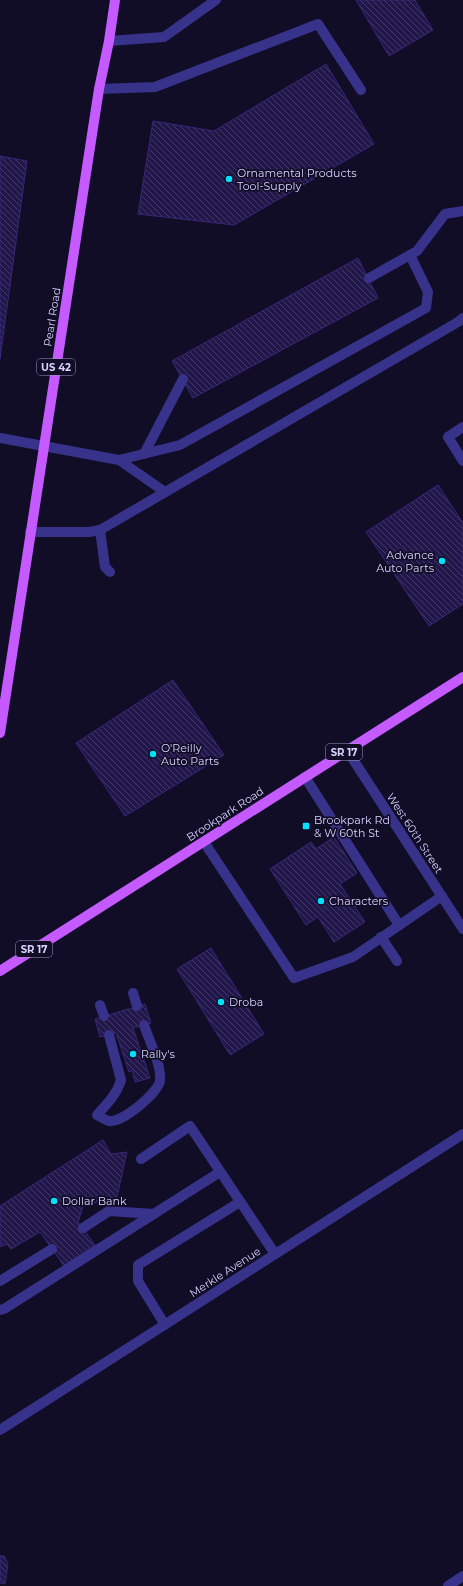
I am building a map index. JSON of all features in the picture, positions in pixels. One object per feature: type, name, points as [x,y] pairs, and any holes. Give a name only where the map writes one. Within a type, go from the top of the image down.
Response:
[{"type":"main road","name":"Pearl Road","points":[[0,733],[99,89],[110,41],[115,0]]},
{"type":"main road","name":"Brookpark Road","points":[[0,971],[463,677]]},
{"type":"street","points":[[110,41],[164,37],[216,0]]},
{"type":"street","points":[[99,89],[155,87],[318,24],[361,90]]},
{"type":"street","points":[[369,278],[417,251],[446,214],[463,211]]},
{"type":"street","points":[[119,460],[180,446],[426,308],[428,292],[410,255]]},
{"type":"street","points":[[30,532],[89,532],[100,530],[463,318]]},
{"type":"street","points":[[144,454],[183,379]]},
{"type":"street","points":[[463,427],[448,437],[463,461]]},
{"type":"street","points":[[0,438],[119,460],[165,492]]},
{"type":"street","points":[[100,530],[105,566],[110,572]]},
{"type":"street","name":"West 60th Street","points":[[347,750],[463,929]]},
{"type":"street","points":[[305,777],[399,925]]},
{"type":"street","points":[[204,842],[294,978],[352,957],[442,896]]},
{"type":"street","points":[[381,937],[397,961]]},
{"type":"street","points":[[133,993],[137,1006]]},
{"type":"street","points":[[100,1005],[104,1016]]},
{"type":"street","points":[[109,1035],[121,1080],[114,1096],[98,1115],[109,1121],[119,1118],[146,1101],[160,1081],[160,1070],[144,1025]]},
{"type":"street","points":[[141,1159],[190,1126],[275,1254]]},
{"type":"street","name":"Merkle Avenue","points":[[0,1430],[463,1134]]},
{"type":"street","points":[[0,1310],[4,1309],[220,1172]]},
{"type":"street","points":[[165,1325],[138,1281],[138,1265],[240,1202]]},
{"type":"street","points":[[83,1228],[109,1211],[154,1214]]},
{"type":"street","points":[[0,1281],[52,1249]]},
{"type":"street","points":[[448,1586],[463,1576]]},
{"type":"building","points":[[356,0],[415,0],[433,30],[389,56]]},
{"type":"building","name":"Ornamental Products Tool-Supply","points":[[326,64],[374,144],[234,225],[138,214],[153,121],[214,131]]},
{"type":"building","points":[[0,156],[27,161],[0,359]]},
{"type":"building","points":[[358,258],[378,298],[193,398],[172,361]]},
{"type":"building","points":[[438,485],[463,523],[463,604],[429,626],[366,532]]},
{"type":"building","points":[[173,680],[224,755],[125,816],[76,743]]},
{"type":"building","name":"Characters","points":[[334,837],[357,873],[340,884],[365,922],[334,942],[318,917],[306,925],[270,869],[311,842],[316,849]]},
{"type":"building","name":"Droba","points":[[211,948],[264,1034],[230,1055],[177,969]]},
{"type":"building","name":"Rally's","points":[[145,1004],[151,1023],[133,1028],[150,1078],[135,1082],[132,1070],[129,1072],[116,1033],[100,1037],[95,1019]]},
{"type":"building","name":"Dollar Bank","points":[[103,1140],[111,1154],[127,1152],[117,1197],[83,1206],[78,1222],[95,1245],[64,1266],[40,1232],[11,1249],[7,1244],[0,1247],[0,1206]]},
{"type":"building","points":[[0,1556],[4,1556],[8,1564],[5,1584],[0,1583]]},
{"type":"place","name":"Ornamental Products Tool-Supply","points":[[229,179]]},
{"type":"place","name":"Advance Auto Parts","points":[[442,561]]},
{"type":"place","name":"O'Reilly Auto Parts","points":[[153,754]]},
{"type":"place","name":"Brookpark Rd & W 60th St","points":[[306,826]]},
{"type":"place","name":"Characters","points":[[321,901]]},
{"type":"place","name":"Droba","points":[[221,1002]]},
{"type":"place","name":"Rally's","points":[[133,1054]]},
{"type":"place","name":"Dollar Bank","points":[[54,1201]]}]
